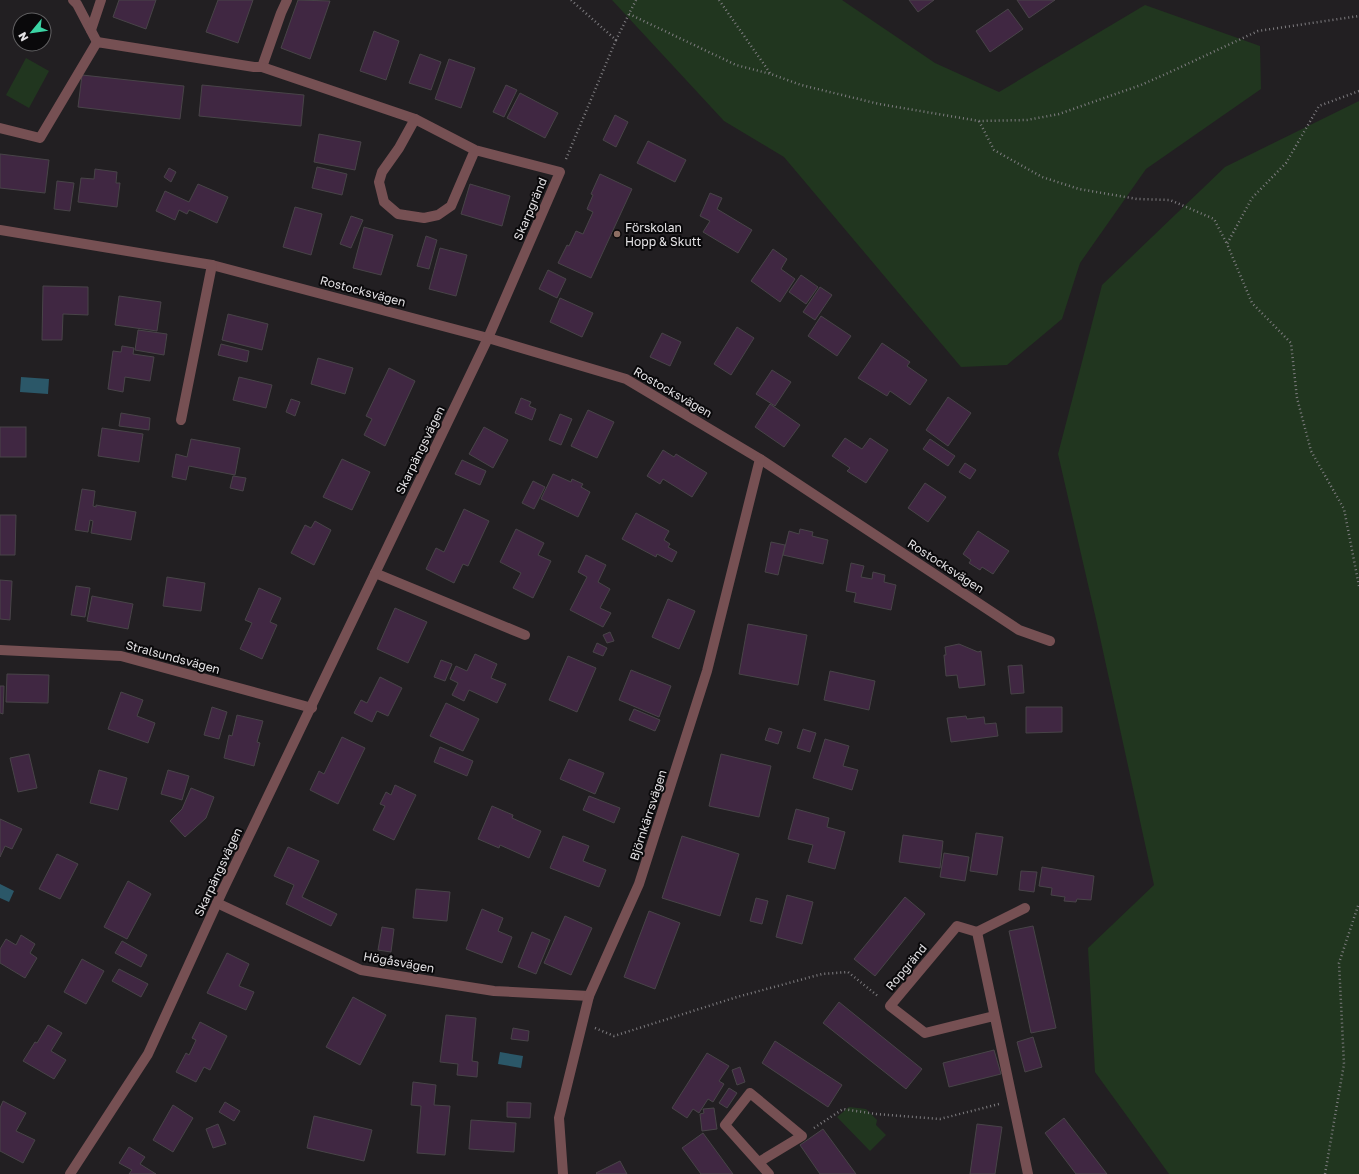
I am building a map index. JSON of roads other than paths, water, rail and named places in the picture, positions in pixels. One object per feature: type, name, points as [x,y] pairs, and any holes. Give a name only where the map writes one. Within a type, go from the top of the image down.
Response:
[{"type":"street","points":[[0,128],[40,138],[97,42],[77,4],[73,0]]},
{"type":"street","points":[[91,30],[101,0]]},
{"type":"street","points":[[262,67],[287,0]]},
{"type":"street","name":"Skarpgränd","points":[[97,42],[262,67],[415,119],[476,150],[560,172],[488,338]]},
{"type":"street","points":[[415,119],[399,148],[382,172],[379,182],[384,202],[398,214],[424,218],[438,215],[451,206],[476,150]]},
{"type":"street","name":"Rostocksvägen","points":[[0,230],[212,265],[488,338],[626,379],[760,459],[1019,630],[1050,642]]},
{"type":"street","points":[[181,420],[212,265]]},
{"type":"street","name":"Skarpängsvägen","points":[[70,1174],[148,1054],[218,903],[488,338]]},
{"type":"street","name":"Björnkärrsvägen","points":[[562,1174],[559,1118],[589,996],[639,884],[705,678],[760,459]]},
{"type":"street","points":[[375,573],[526,635]]},
{"type":"street","name":"Stralsundsvägen","points":[[0,650],[121,656],[312,708]]},
{"type":"street","name":"Högåsvägen","points":[[218,903],[361,970],[494,991],[589,996]]},
{"type":"street","points":[[1025,908],[977,932],[1028,1174]]},
{"type":"street","name":"Ropgränd","points":[[977,932],[957,926],[890,1006],[925,1033],[994,1016]]},
{"type":"street","points":[[759,1162],[802,1136],[750,1093],[726,1125],[769,1174]]},
{"type":"water","points":[[21,377],[49,379],[48,394],[20,392]]},
{"type":"water","points":[[0,884],[14,891],[9,902],[0,898]]},
{"type":"water","points":[[500,1052],[523,1056],[521,1068],[498,1064]]},
{"type":"place","name":"Förskolan Hopp & Skutt","points":[[617,234]]}]
